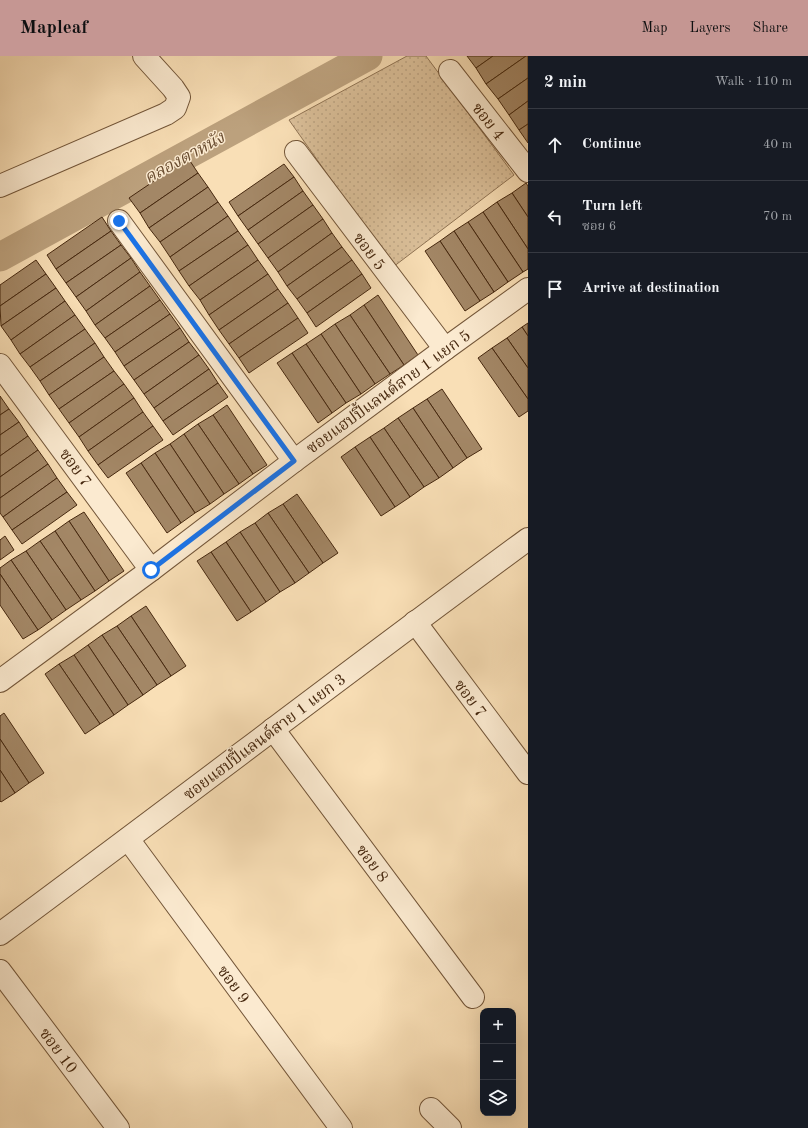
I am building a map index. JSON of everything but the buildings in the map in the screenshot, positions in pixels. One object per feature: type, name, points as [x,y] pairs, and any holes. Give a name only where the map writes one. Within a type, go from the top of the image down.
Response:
[{"type":"street","points":[[0,186],[166,114],[175,108],[179,97],[173,88],[144,56]]},
{"type":"street","name":"ซอย 4","points":[[450,71],[528,171]]},
{"type":"street","name":"ซอย 5","points":[[296,152],[445,349]]},
{"type":"street","points":[[119,221],[294,461]]},
{"type":"street","name":"ซอยแฮปปี้แลนด์สาย 1 แยก 5","points":[[1,677],[151,570],[294,461],[528,289]]},
{"type":"street","name":"ซอย 7","points":[[0,365],[151,570]]},
{"type":"street","name":"ซอยแฮปปี้แลนด์สาย 1 แยก 3","points":[[0,934],[415,622],[528,539]]},
{"type":"street","name":"ซอย 7","points":[[415,622],[528,773]]},
{"type":"street","name":"ซอย 8","points":[[273,729],[473,997]]},
{"type":"street","name":"ซอย 9","points":[[128,839],[340,1128]]},
{"type":"street","name":"ซอย 10","points":[[0,971],[118,1128]]},
{"type":"street","points":[[432,1109],[450,1128]]},
{"type":"shaded area","points":[[407,56],[426,56],[514,175],[393,267],[289,120]]},
{"type":"waterway","name":"คลองตาหนัง","points":[[0,257],[368,56]]},
{"type":"route","points":[[119,221],[294,461],[151,570]]}]
